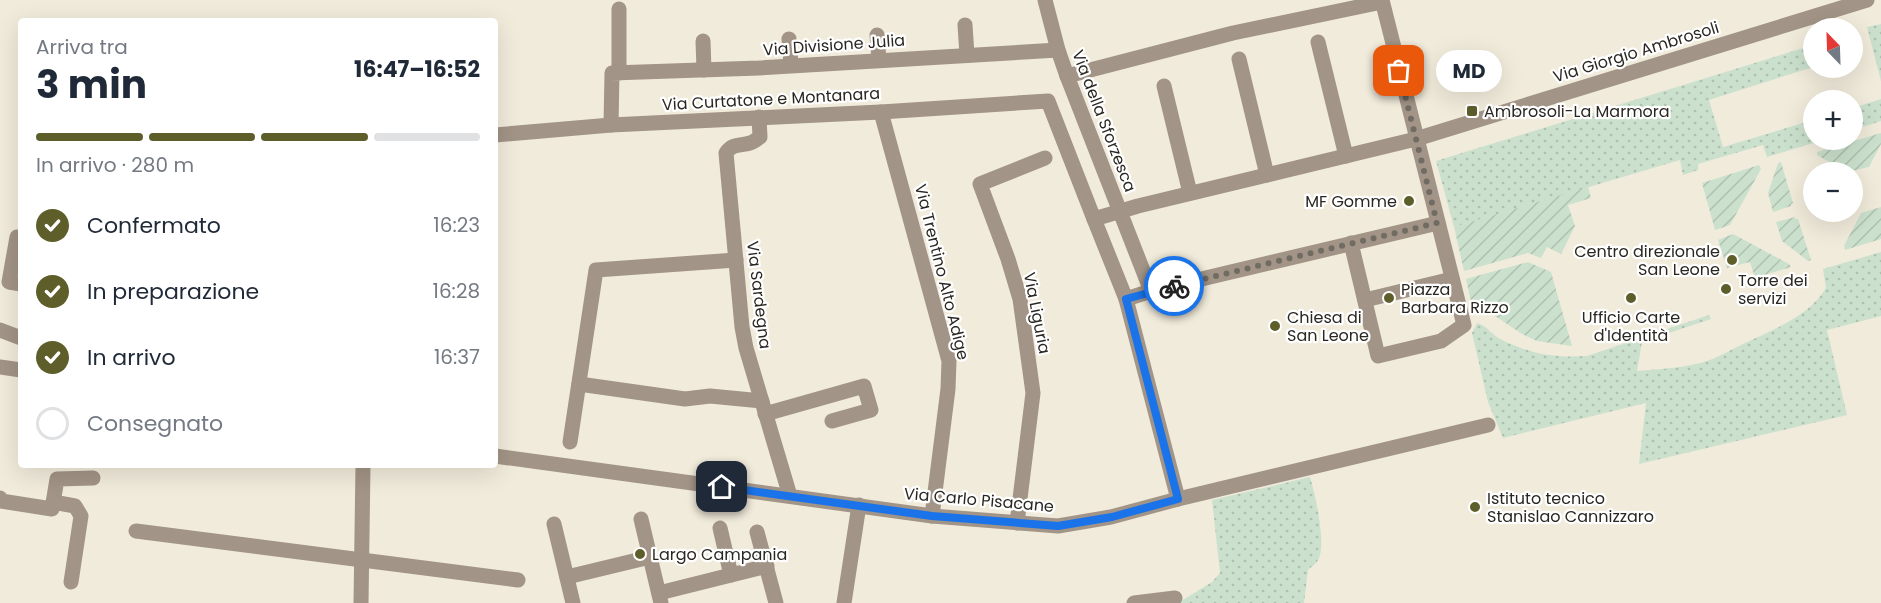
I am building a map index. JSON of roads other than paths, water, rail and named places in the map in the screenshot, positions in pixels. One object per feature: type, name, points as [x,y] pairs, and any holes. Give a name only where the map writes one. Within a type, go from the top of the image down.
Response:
[{"type":"street","name":"Via della Sforzesca","points":[[1045,0],[1067,76],[1119,211],[1094,219]]},
{"type":"street","name":"Via Giorgio Ambrosoli","points":[[1119,211],[1416,139],[1867,0]]},
{"type":"street","points":[[1067,76],[1233,33],[1382,1],[1464,325],[1441,341],[1378,356],[1352,243]]},
{"type":"street","points":[[1841,8],[1881,6]]},
{"type":"street","points":[[611,125],[619,9]]},
{"type":"street","points":[[965,25],[967,55]]},
{"type":"street","points":[[878,35],[879,60]]},
{"type":"street","points":[[789,39],[791,65]]},
{"type":"street","points":[[703,41],[704,70]]},
{"type":"street","points":[[1318,42],[1346,156]]},
{"type":"street","name":"Via Divisione Julia","points":[[615,73],[1058,50]]},
{"type":"street","points":[[1239,59],[1267,175]]},
{"type":"street","points":[[1164,86],[1190,193]]},
{"type":"street","name":"Via Curtatone e Montanara","points":[[498,135],[611,125],[881,112],[1048,101],[1094,219]]},
{"type":"street","name":"Via Trentino Alto Adige","points":[[881,112],[949,361],[948,389],[932,516]]},
{"type":"street","name":"Via Sardegna","points":[[759,117],[760,137],[750,143],[738,144],[726,153],[742,327],[746,348],[790,496]]},
{"type":"street","name":"Via Liguria","points":[[1017,524],[1033,393],[1020,299],[1008,259],[980,184],[1045,158]]},
{"type":"street","points":[[1119,211],[1151,291]]},
{"type":"street","points":[[1094,219],[1126,299],[1178,499]]},
{"type":"street","points":[[1126,299],[1151,291],[1437,223]]},
{"type":"street","points":[[18,237],[16,237],[9,282],[18,284]]},
{"type":"street","points":[[570,442],[596,270],[736,260]]},
{"type":"street","points":[[1365,300],[1452,279]]},
{"type":"street","points":[[0,330],[18,337]]},
{"type":"street","points":[[0,367],[18,370]]},
{"type":"street","points":[[579,384],[686,399],[710,396],[764,408],[864,386],[871,410],[832,421]]},
{"type":"street","name":"Via Carlo Pisacane","points":[[498,456],[932,516],[1058,526],[1112,517],[1488,425]]},
{"type":"street","points":[[361,603],[363,468]]},
{"type":"street","points":[[0,498],[1,501],[52,509],[57,479],[93,478]]},
{"type":"street","points":[[53,502],[75,506],[81,516],[71,582]]},
{"type":"street","points":[[844,603],[859,505]]},
{"type":"street","points":[[641,519],[660,598],[767,566]]},
{"type":"street","points":[[554,524],[573,603]]},
{"type":"street","points":[[720,528],[732,575]]},
{"type":"street","points":[[136,531],[518,580]]},
{"type":"street","points":[[758,531],[776,603]]},
{"type":"street","points":[[567,577],[650,557]]},
{"type":"street","points":[[1134,603],[1175,598]]},
{"type":"place","name":"MD","points":[[1399,71]]},
{"type":"place","name":"Ambrosoli-La Marmora","points":[[1472,111]]},
{"type":"place","name":"MF Gomme","points":[[1409,201]]},
{"type":"place","name":"Centro direzionale San Leone","points":[[1732,260]]},
{"type":"place","name":"Torre dei servizi","points":[[1726,289]]},
{"type":"place","name":"Piazza Barbara Rizzo","points":[[1389,298]]},
{"type":"place","name":"Ufficio Carte d'Identità","points":[[1631,298]]},
{"type":"place","name":"Chiesa di San Leone","points":[[1275,326]]},
{"type":"place","name":"Istituto tecnico Stanislao Cannizzaro","points":[[1475,507]]},
{"type":"place","name":"Largo Campania","points":[[640,554]]}]
